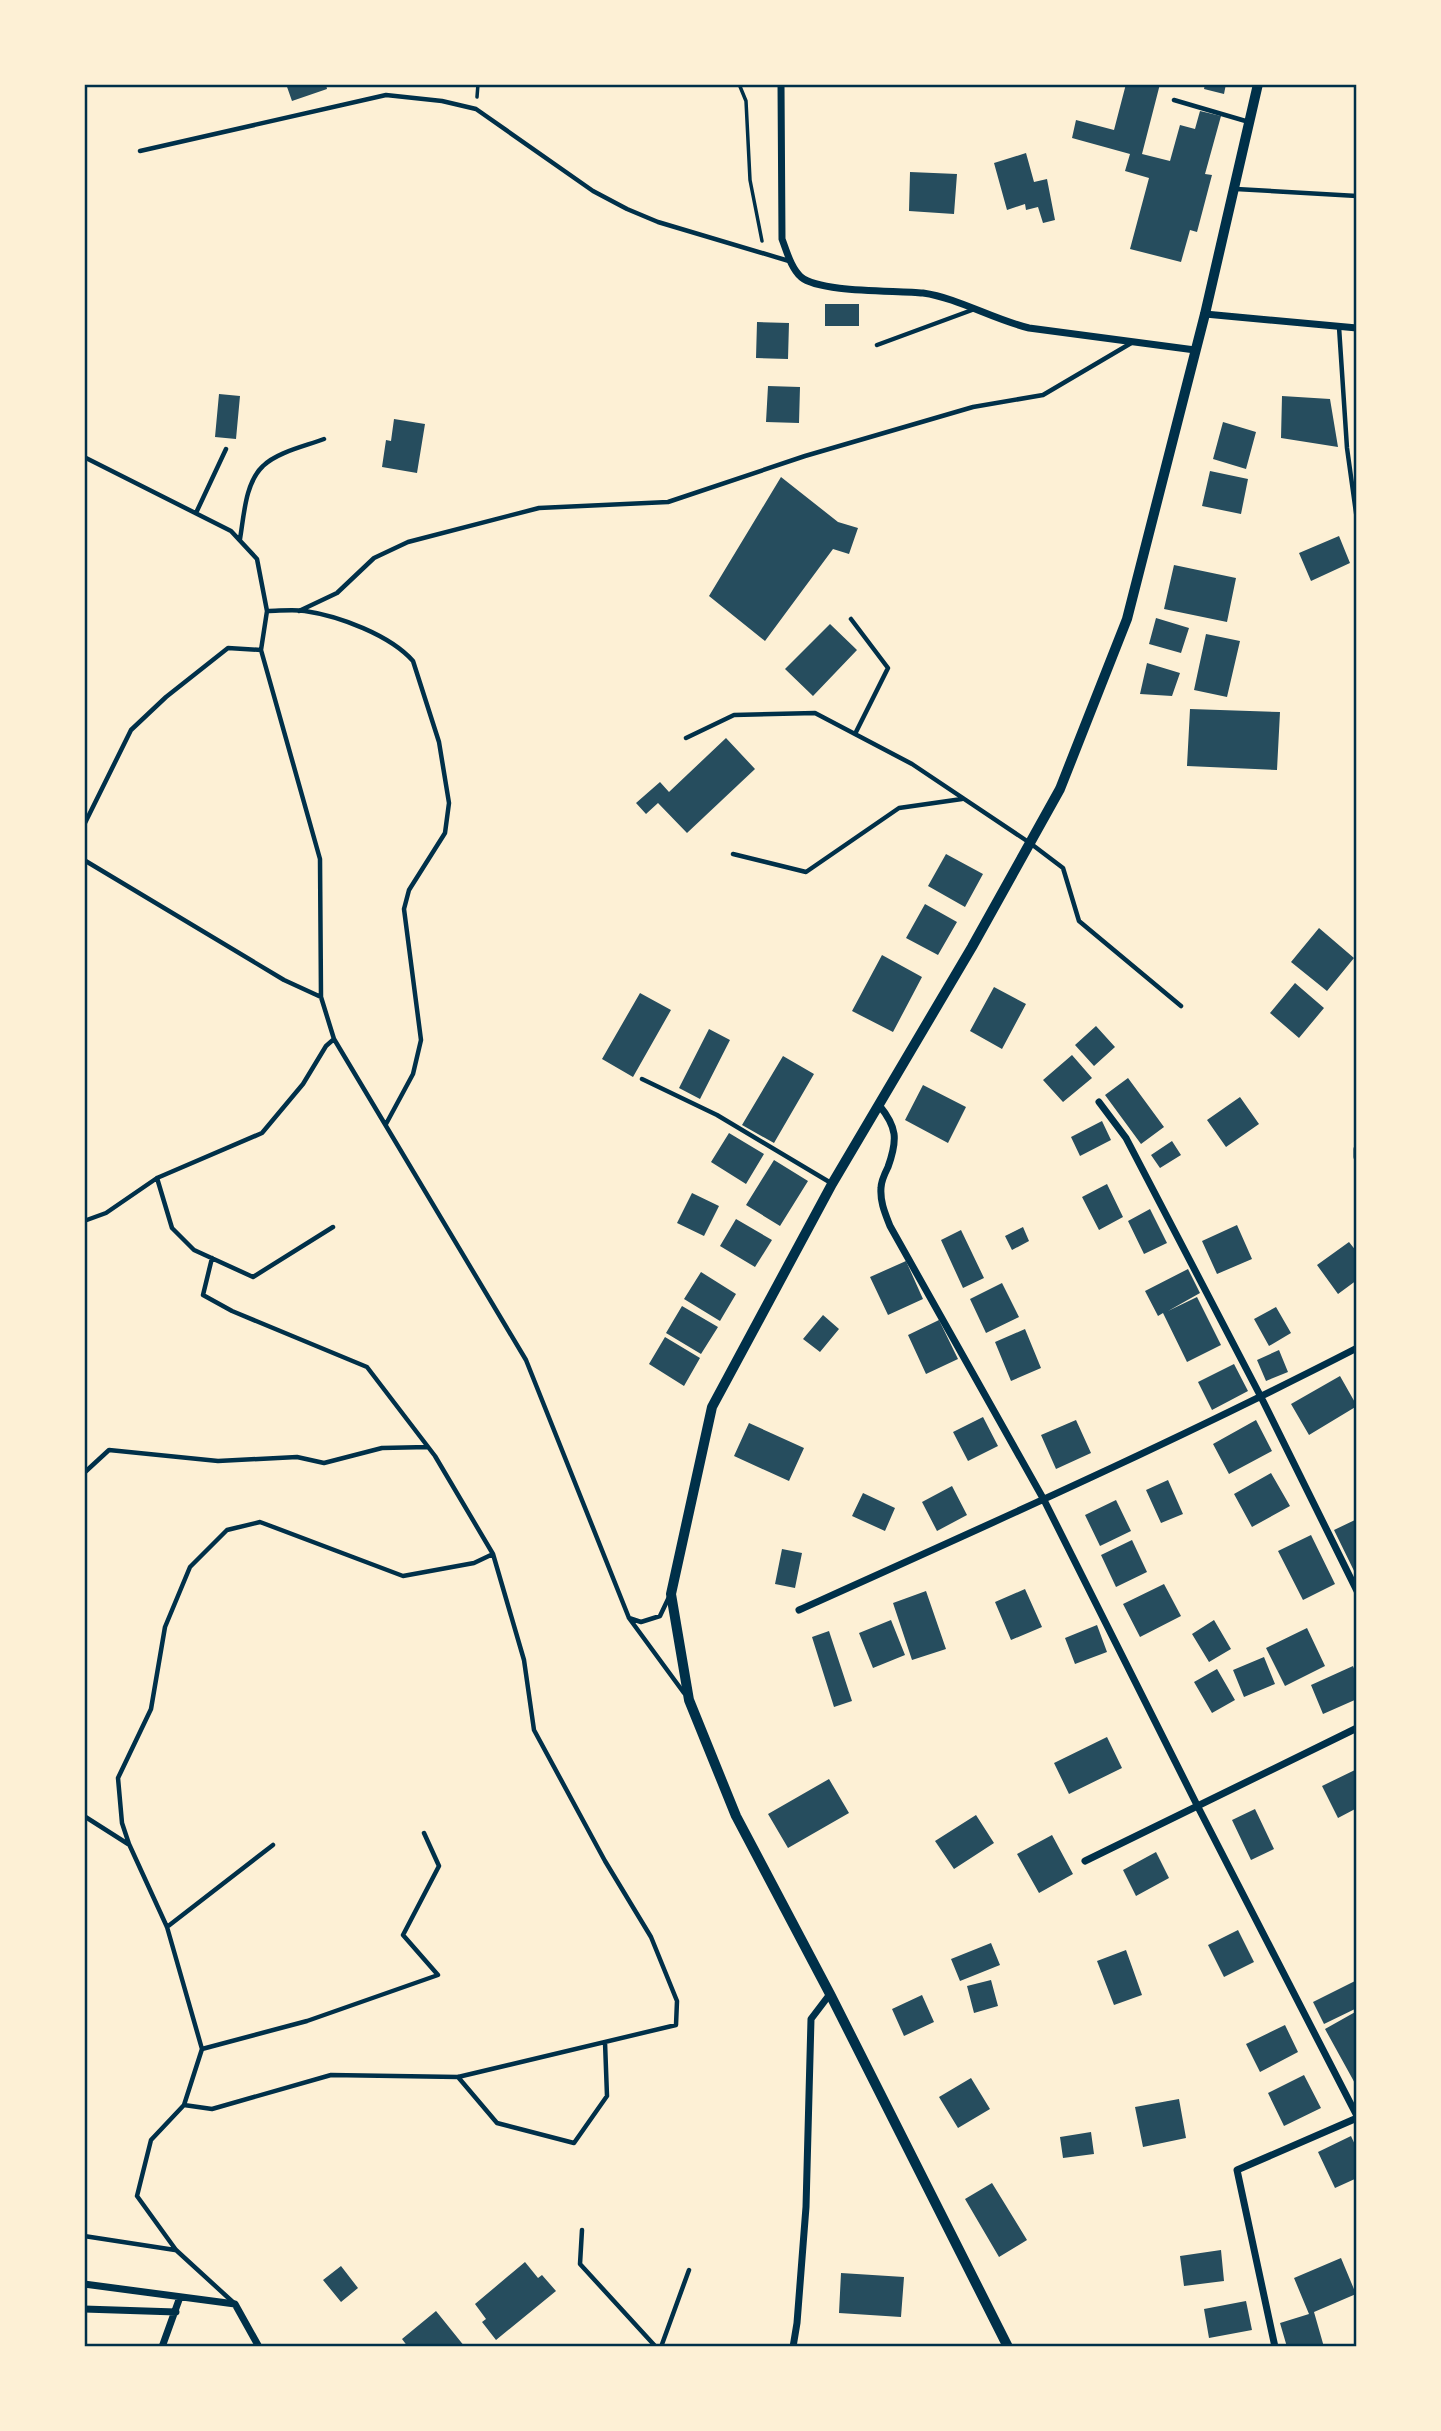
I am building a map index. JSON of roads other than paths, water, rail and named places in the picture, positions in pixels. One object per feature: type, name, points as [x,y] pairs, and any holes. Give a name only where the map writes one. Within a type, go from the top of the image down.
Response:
[{"type":"street","points":[[781,84],[782,239],[789,261],[802,278],[823,286],[945,297],[972,310],[1029,328],[1195,350]]},
{"type":"street","points":[[1008,2347],[831,1994],[736,1816],[689,1700],[671,1594],[712,1407],[832,1184],[1060,789],[1127,619],[1205,314],[1258,84]]},
{"type":"street","points":[[1205,314],[1357,328]]},
{"type":"street","points":[[1099,1102],[1126,1138],[1261,1397],[1357,1591]]},
{"type":"street","points":[[879,1105],[892,1121],[895,1131],[890,1162],[881,1185],[882,1205],[890,1226],[1044,1500],[1357,2117],[1237,2170],[1275,2347]]},
{"type":"street","points":[[1357,1149],[1357,1157]]},
{"type":"street","points":[[799,1610],[1044,1500],[1261,1397],[1357,1348]]},
{"type":"street","points":[[1085,1861],[1357,1728]]},
{"type":"street","points":[[793,2347],[806,2207],[811,2019],[831,1994]]},
{"type":"street","points":[[84,2284],[235,2304],[259,2347]]},
{"type":"street","points":[[162,2347],[180,2297]]},
{"type":"street","points":[[84,2309],[176,2312]]},
{"type":"lane","points":[[140,151],[386,95],[442,102],[476,109],[593,191],[628,209],[658,222],[789,261]]},
{"type":"lane","points":[[1174,100],[1250,122]]},
{"type":"lane","points":[[1235,189],[1357,196]]},
{"type":"lane","points":[[877,345],[972,310]]},
{"type":"lane","points":[[1339,326],[1347,448],[1357,520]]},
{"type":"lane","points":[[299,611],[337,593],[374,558],[408,542],[540,508],[668,502],[805,456],[960,411],[1043,395],[1134,342]]},
{"type":"lane","points":[[240,540],[246,501],[257,473],[265,464],[324,439]]},
{"type":"lane","points":[[196,513],[226,449]]},
{"type":"lane","points":[[84,457],[231,531],[257,559],[267,611],[261,650],[320,859],[321,997],[334,1039],[526,1360],[629,1618],[689,1700]]},
{"type":"lane","points":[[267,611],[299,611],[340,620],[392,642],[405,651],[413,661],[439,742],[449,803],[445,833],[409,890],[404,909],[421,1040],[413,1074],[386,1125]]},
{"type":"lane","points":[[851,619],[888,668],[855,734]]},
{"type":"lane","points":[[84,825],[131,730],[166,697],[228,648],[261,650]]},
{"type":"lane","points":[[686,738],[734,715],[815,713],[912,764],[1063,868],[1079,921],[1181,1006]]},
{"type":"lane","points":[[733,853],[806,872],[899,808],[963,799]]},
{"type":"lane","points":[[84,860],[284,981],[321,997]]},
{"type":"lane","points":[[84,1221],[106,1213],[157,1178],[262,1133],[303,1084],[326,1046],[334,1039]]},
{"type":"lane","points":[[642,1080],[716,1115],[832,1184]]},
{"type":"lane","points":[[157,1178],[172,1228],[194,1250],[253,1277],[334,1227]]},
{"type":"lane","points":[[184,2105],[212,2109],[331,2076],[458,2077],[676,2025],[677,2001],[650,1937],[605,1861],[534,1730],[524,1660],[493,1554],[428,1447],[367,1367],[232,1311],[203,1295],[212,1258]]},
{"type":"lane","points":[[84,1473],[109,1450],[218,1461],[297,1457],[324,1463],[382,1448],[428,1447]]},
{"type":"lane","points":[[235,2304],[176,2250],[137,2196],[151,2140],[184,2105],[202,2049],[167,1927],[122,1823],[118,1778],[151,1709],[165,1627],[191,1567],[227,1530],[260,1522],[403,1576],[474,1563],[493,1554]]},
{"type":"lane","points":[[629,1618],[641,1622],[660,1616],[671,1594]]},
{"type":"lane","points":[[84,1816],[129,1844]]},
{"type":"lane","points":[[202,2049],[307,2021],[438,1975],[403,1936],[439,1866],[424,1833]]},
{"type":"lane","points":[[167,1927],[273,1845]]},
{"type":"lane","points":[[458,2077],[497,2123],[574,2143],[607,2096],[605,2042]]},
{"type":"lane","points":[[582,2230],[580,2264],[658,2347],[689,2270]]},
{"type":"lane","points":[[84,2236],[176,2250]]}]
